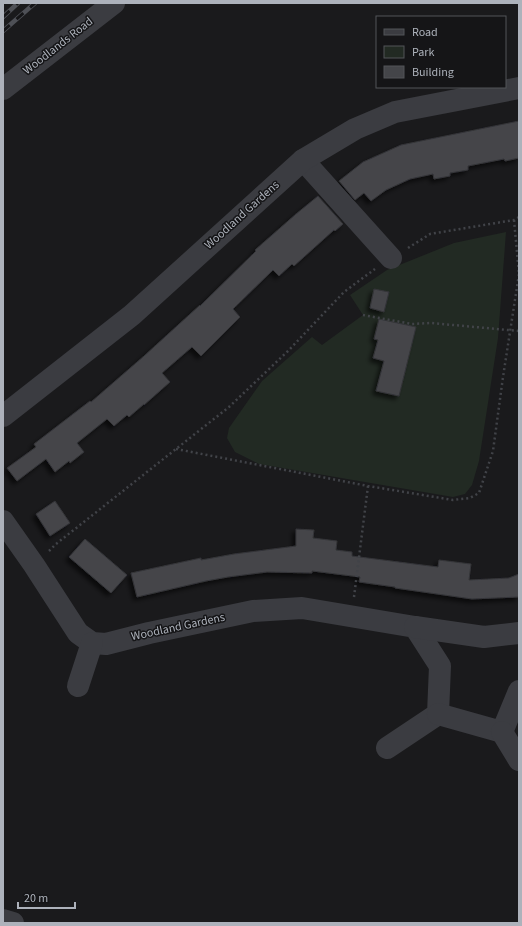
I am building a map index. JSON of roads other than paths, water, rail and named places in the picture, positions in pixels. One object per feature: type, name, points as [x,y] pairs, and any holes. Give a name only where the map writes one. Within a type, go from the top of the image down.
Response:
[{"type":"street","name":"Woodlands Road","points":[[3,89],[114,3]]},
{"type":"street","name":"Woodland Gardens","points":[[3,416],[132,315],[303,160],[355,129],[395,112],[519,88]]},
{"type":"street","points":[[303,160],[391,258]]},
{"type":"street","points":[[3,521],[34,565],[78,633],[92,643],[78,686]]},
{"type":"street","name":"Woodland Gardens","points":[[92,643],[106,644],[149,632],[254,611],[302,608],[484,637],[519,633]]},
{"type":"street","points":[[415,626],[440,666],[438,714]]},
{"type":"street","points":[[502,732],[519,691]]},
{"type":"street","points":[[388,748],[438,714],[502,732],[519,760]]},
{"type":"street","points":[[3,920],[14,923]]},
{"type":"railway","points":[[3,17],[18,3]]},
{"type":"railway","points":[[3,31],[35,3]]}]
